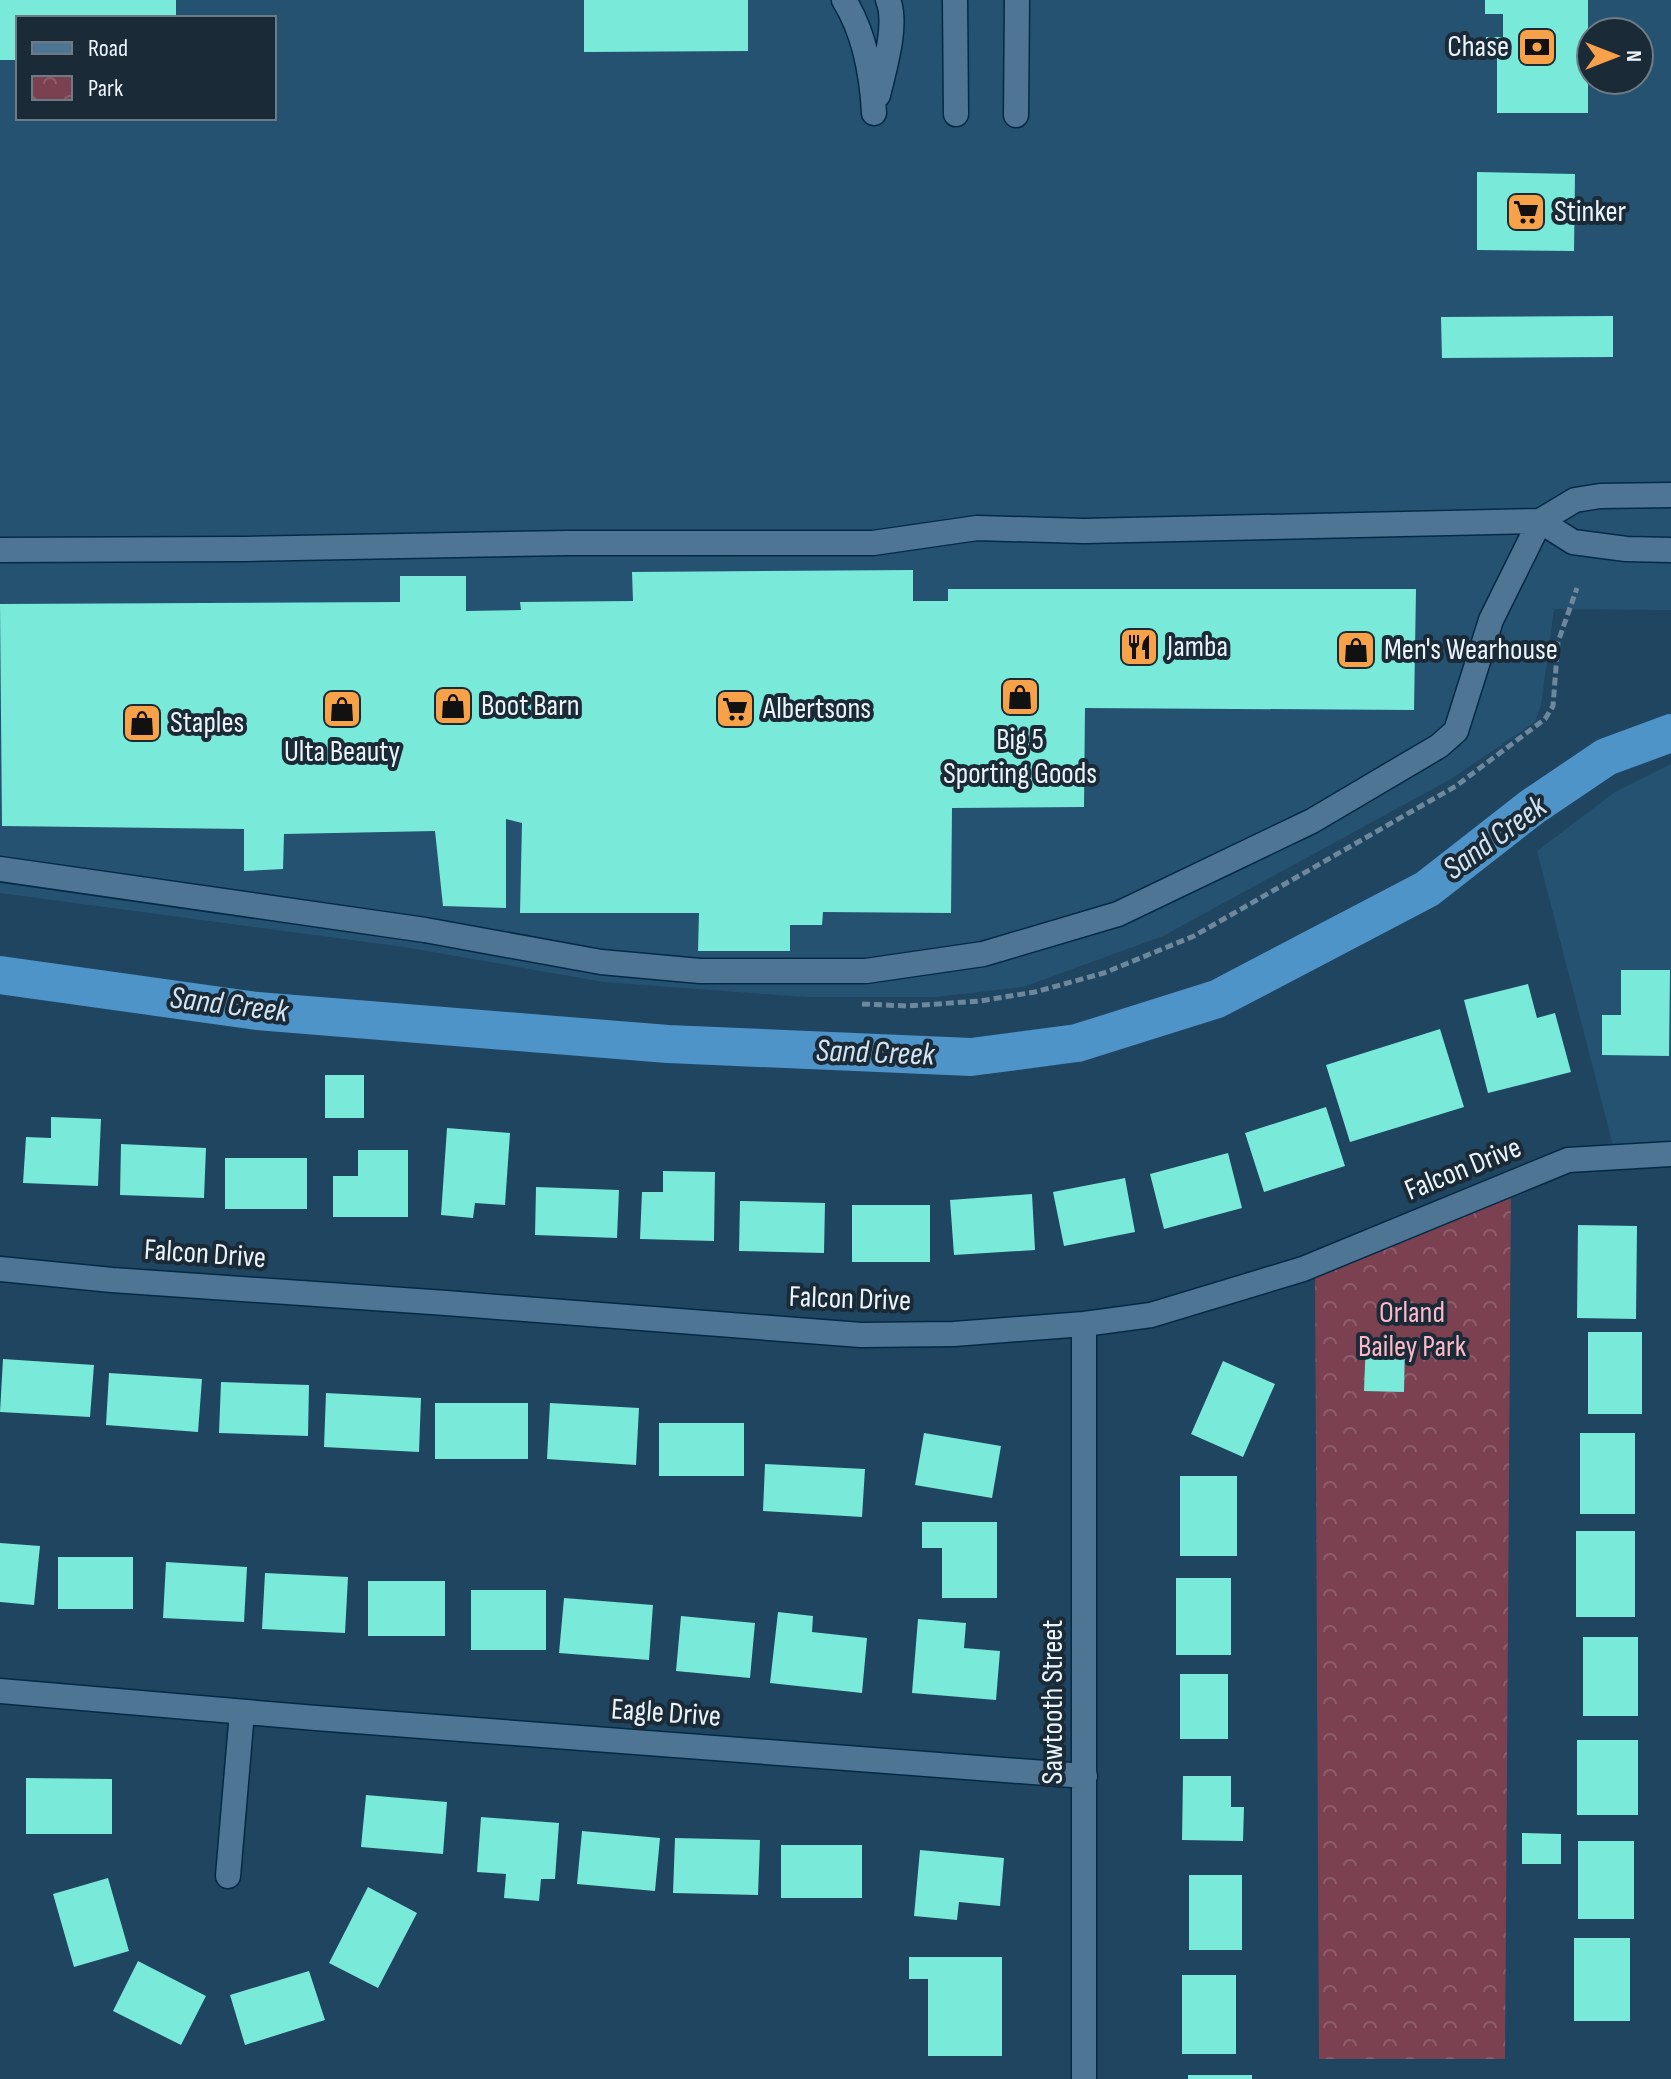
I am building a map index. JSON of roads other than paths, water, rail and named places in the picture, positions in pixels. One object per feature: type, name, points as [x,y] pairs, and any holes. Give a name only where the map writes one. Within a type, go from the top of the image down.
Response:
[{"type":"street","points":[[844,0],[866,52],[874,113],[890,44],[891,6],[888,0]]},
{"type":"street","points":[[955,0],[956,114]]},
{"type":"street","points":[[1016,115],[1017,0]]},
{"type":"street","points":[[0,550],[568,543],[873,543],[977,528],[1084,531],[1540,521],[1575,500],[1600,496],[1671,495]]},
{"type":"street","points":[[1540,521],[1573,542],[1626,549],[1671,550]]},
{"type":"street","points":[[0,869],[425,930],[601,962],[700,971],[866,971],[983,954],[1118,914],[1312,821],[1439,746],[1456,731],[1491,620],[1540,521]]},
{"type":"street","name":"Falcon Drive","points":[[0,1269],[112,1280],[861,1335],[954,1334],[1084,1324],[1151,1315],[1303,1269],[1568,1160],[1671,1154]]},
{"type":"street","name":"Sawtooth Street","points":[[1084,1324],[1084,2079]]},
{"type":"street","name":"Eagle Drive","points":[[0,1691],[1085,1776]]},
{"type":"street","points":[[228,1876],[242,1712]]},
{"type":"waterway","name":"Sand Creek","points":[[0,975],[257,1011],[668,1044],[971,1057],[1077,1043],[1217,999],[1427,889],[1532,807],[1606,757],[1671,733]]},
{"type":"place","name":"Chase","points":[[1537,47]]},
{"type":"place","name":"Stinker","points":[[1526,212]]},
{"type":"place","name":"Jamba","points":[[1139,647]]},
{"type":"place","name":"Men's Wearhouse","points":[[1356,650]]},
{"type":"place","name":"Big 5 Sporting Goods","points":[[1020,697]]},
{"type":"place","name":"Boot Barn","points":[[453,706]]},
{"type":"place","name":"Ulta Beauty","points":[[342,709]]},
{"type":"place","name":"Albertsons","points":[[735,709]]},
{"type":"place","name":"Staples","points":[[142,723]]},
{"type":"park label","name":"Orland Bailey Park","points":[[1412,1330]]}]
